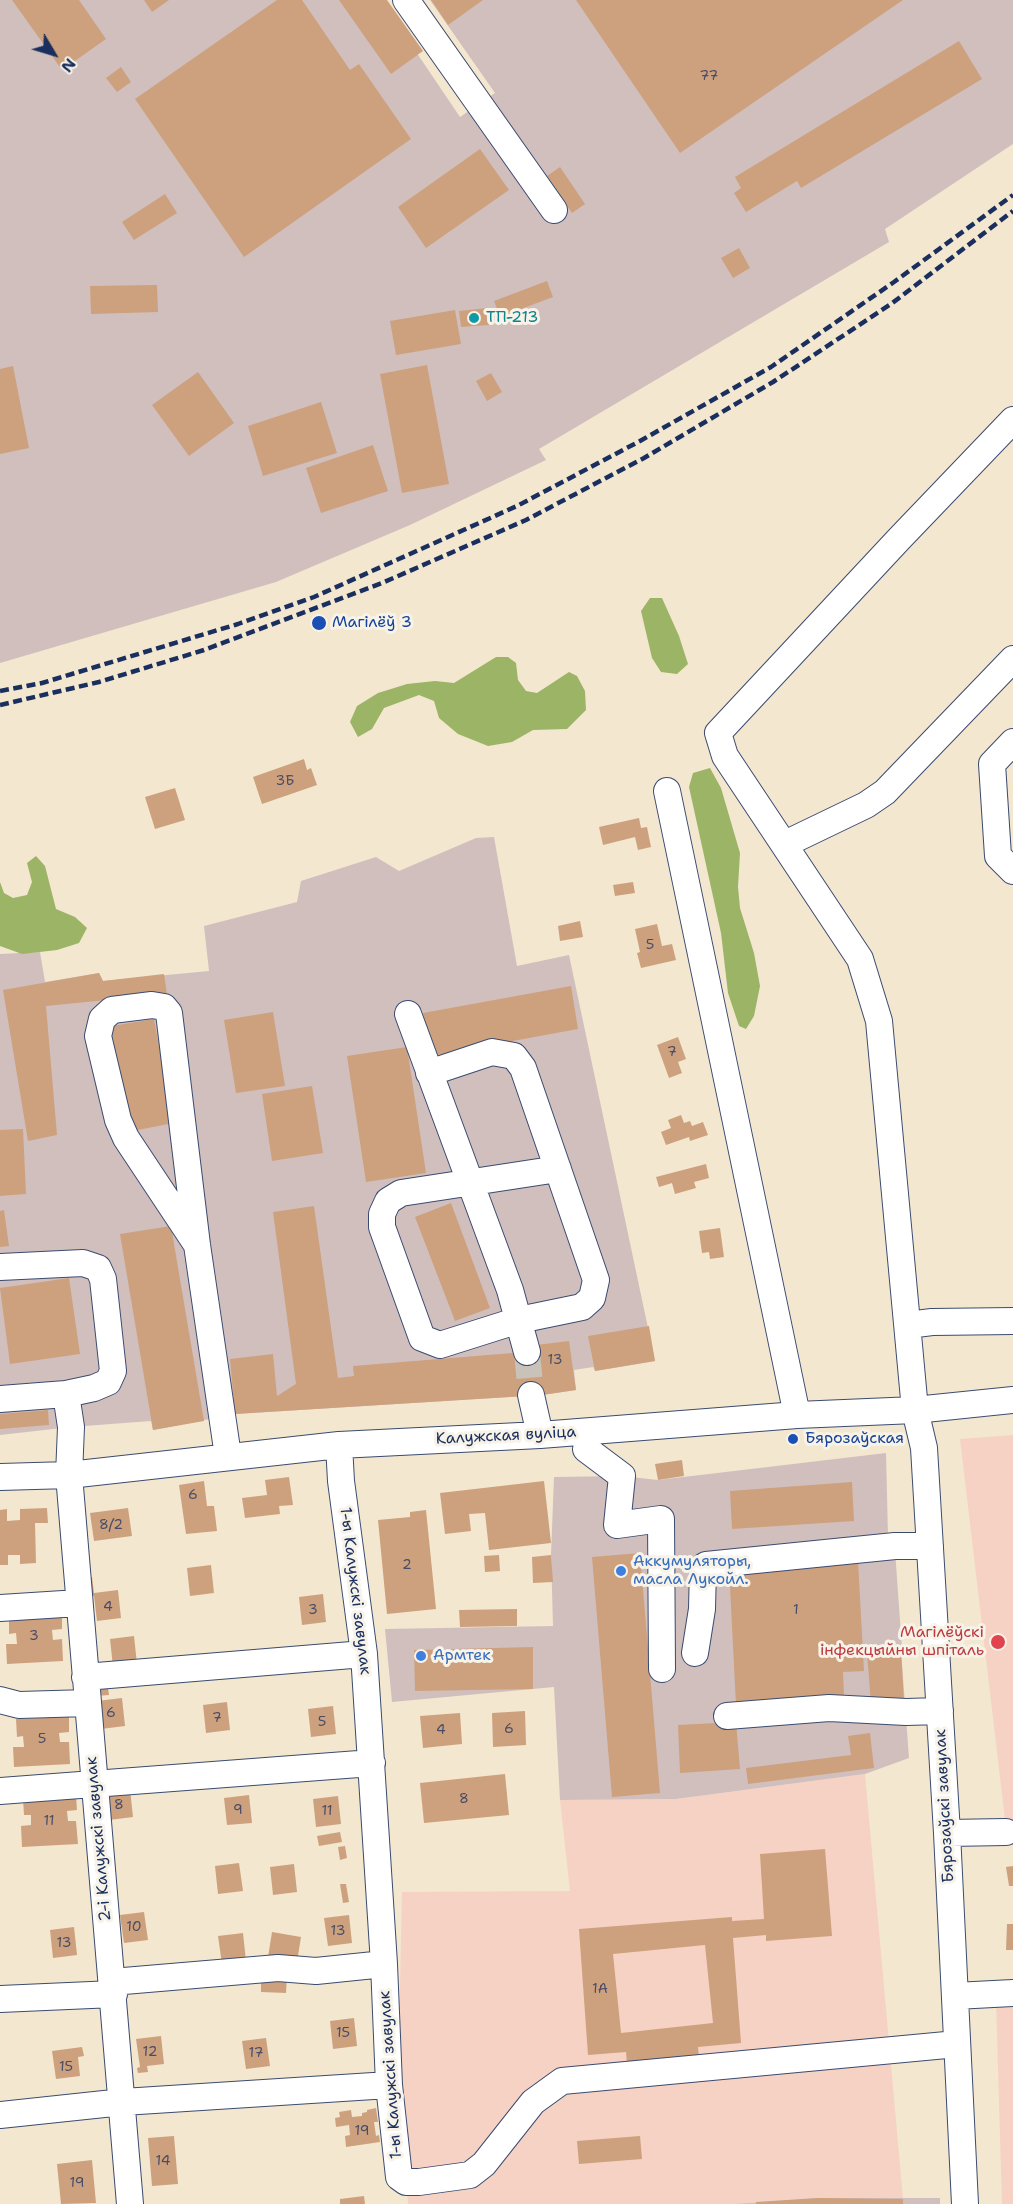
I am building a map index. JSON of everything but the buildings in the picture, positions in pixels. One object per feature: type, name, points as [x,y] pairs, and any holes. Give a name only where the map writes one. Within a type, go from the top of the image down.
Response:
[{"type":"street","points":[[406,0],[554,210]]},
{"type":"street","name":"Бярозаўскі завулак","points":[[965,2204],[947,1833],[924,1448],[915,1410],[879,1021],[860,959],[725,756],[718,733],[899,538],[1013,420]]},
{"type":"street","points":[[785,844],[866,805],[885,792],[1013,659]]},
{"type":"street","points":[[1013,742],[992,764],[998,856],[1013,871]]},
{"type":"street","points":[[667,791],[797,1415]]},
{"type":"street","points":[[197,1245],[126,1138],[118,1120],[98,1036],[102,1019],[112,1010],[152,1005],[164,1007],[168,1013],[197,1245],[228,1456]]},
{"type":"street","points":[[408,1014],[519,1320],[527,1352]]},
{"type":"street","points":[[429,1073],[492,1052],[514,1056],[523,1068],[558,1169],[596,1280],[592,1298],[582,1307],[519,1320],[440,1345],[422,1338],[382,1227],[382,1214],[388,1201],[401,1193],[558,1169]]},
{"type":"street","points":[[0,1267],[83,1263],[98,1268],[103,1279],[113,1371],[108,1382],[94,1388],[66,1394],[0,1399]]},
{"type":"street","points":[[908,1325],[932,1322],[1013,1321]]},
{"type":"street","name":"2-і Калужскі завулак","points":[[66,1394],[71,1427],[69,1475],[130,2204]]},
{"type":"street","points":[[531,1395],[540,1435]]},
{"type":"street","name":"Калужская вуліца","points":[[0,1478],[69,1475],[339,1445],[540,1435],[797,1415],[915,1410],[1013,1400]]},
{"type":"street","name":"1-ы Калужскі завулак","points":[[339,1445],[341,1481],[364,1654],[384,1964],[389,2085],[399,2177],[406,2182],[420,2182],[470,2175],[484,2164],[533,2102],[562,2081],[957,2044]]},
{"type":"street","points":[[586,1449],[622,1476],[617,1525],[661,1519],[662,1669]]},
{"type":"street","points":[[695,1653],[702,1609],[703,1567],[706,1565],[895,1546],[930,1546]]},
{"type":"street","points":[[0,1608],[80,1604]]},
{"type":"street","points":[[85,1677],[364,1654]]},
{"type":"street","points":[[0,1700],[19,1705],[88,1703]]},
{"type":"street","points":[[727,1716],[829,1708],[906,1712],[940,1711]]},
{"type":"street","points":[[0,1791],[372,1763]]},
{"type":"street","points":[[947,1833],[1006,1832]]},
{"type":"street","points":[[0,1999],[278,1968],[316,1971],[384,1964]]},
{"type":"street","points":[[955,1996],[1013,1993]]},
{"type":"street","points":[[0,2115],[123,2102],[389,2085]]},
{"type":"shaded area","points":[[0,0],[381,0],[460,117],[495,93],[430,0],[1013,0],[1013,144],[885,229],[889,242],[539,449],[546,460],[410,525],[276,582],[0,663]]},
{"type":"shaded area","points":[[494,837],[517,966],[569,955],[655,1361],[595,1371],[593,1367],[574,1370],[576,1390],[542,1395],[235,1414],[153,1430],[151,1421],[0,1435],[0,954],[40,952],[45,982],[99,973],[103,981],[209,971],[204,926],[297,902],[301,881],[376,857],[399,871],[476,838]]},
{"type":"shaded area","name":"Магілёўскі інфекцыйны шпіталь","points":[[1013,1435],[1013,1845],[1008,1845],[960,1439]]},
{"type":"shaded area","points":[[886,1453],[888,1536],[894,1536],[902,1649],[892,1650],[901,1650],[909,1758],[865,1774],[676,1799],[560,1800],[554,1687],[392,1702],[385,1629],[553,1626],[551,1555],[554,1477],[622,1476],[658,1480]]},
{"type":"shaded area","points":[[865,1774],[903,2199],[818,2198],[734,2204],[408,2204],[398,2076],[402,1892],[570,1891],[560,1800],[676,1799]]},
{"type":"shaded area","points":[[1013,2000],[1013,2204],[1002,2204],[996,2001]]},
{"type":"shaded area","points":[[818,2198],[940,2198],[940,2204],[734,2204]]},
{"type":"green space","points":[[650,598],[662,598],[679,636],[688,664],[677,674],[661,672],[652,658],[641,611]]},
{"type":"green space","points":[[496,657],[508,657],[516,663],[518,680],[526,691],[537,693],[569,672],[577,676],[585,691],[586,710],[567,729],[533,730],[512,742],[488,746],[458,734],[439,718],[434,701],[419,695],[384,708],[372,729],[358,737],[350,722],[357,706],[378,693],[407,684],[435,681],[454,683]]},
{"type":"green space","points":[[710,768],[721,788],[740,853],[738,887],[740,908],[754,953],[760,986],[754,1016],[746,1029],[739,1026],[728,993],[721,933],[689,787],[693,773]]},
{"type":"green space","points":[[36,856],[45,866],[56,909],[75,917],[87,928],[79,943],[57,950],[22,954],[0,946],[0,882],[4,893],[13,898],[27,895],[32,882],[27,863]]},
{"type":"tunnel","points":[[527,1352],[531,1395]]},
{"type":"railway","points":[[0,691],[42,683],[238,624],[314,597],[517,506],[640,441],[771,367],[894,282],[1013,195]]},
{"type":"railway","points":[[0,705],[99,682],[204,650],[382,583],[526,520],[644,458],[773,382],[891,304],[1013,211]]},
{"type":"place","name":"ТП-213","points":[[474,318]]},
{"type":"place","name":"Магілёў 3","points":[[319,623]]},
{"type":"place","name":"Бярозаўская","points":[[793,1439]]},
{"type":"place","name":"Аккумуляторы, масла Лукойл.","points":[[621,1571]]},
{"type":"place","name":"Магілёўскі інфекцыйны шпіталь","points":[[998,1642]]},
{"type":"place","name":"Армтек","points":[[421,1656]]}]
